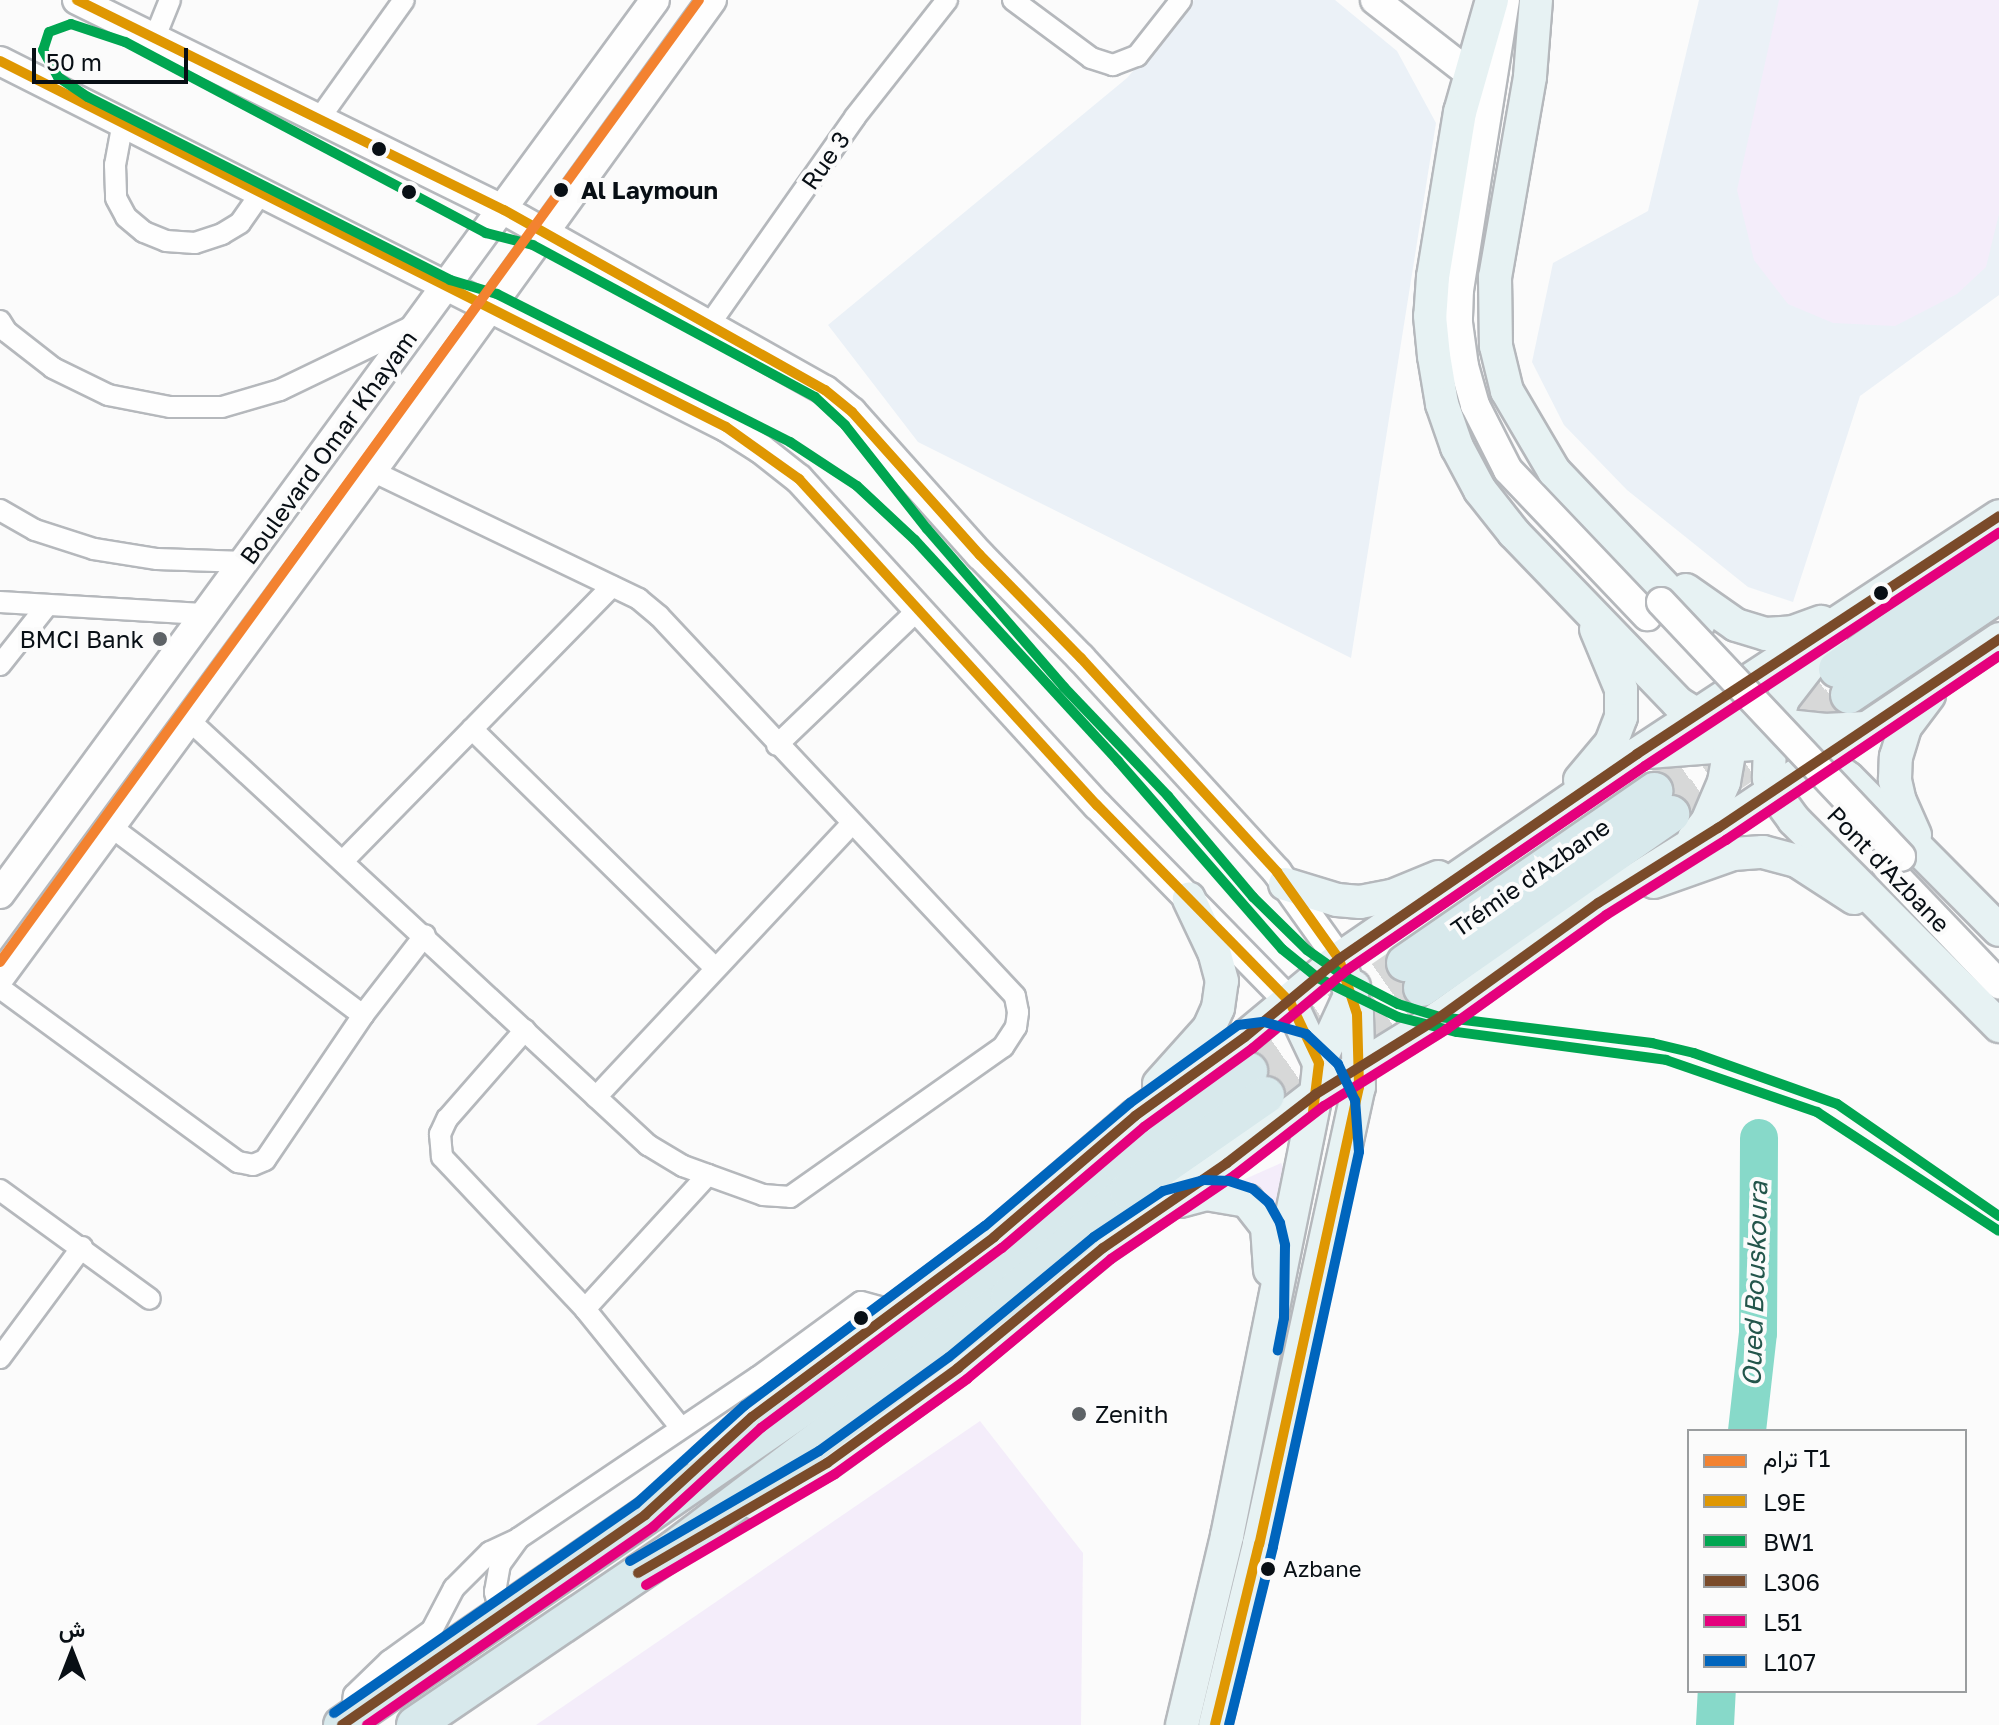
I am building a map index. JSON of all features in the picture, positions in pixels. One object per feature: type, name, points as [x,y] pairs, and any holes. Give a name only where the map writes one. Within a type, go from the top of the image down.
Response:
[{"type":"highway","points":[[1840,699],[1999,555]]},
{"type":"highway","points":[[1840,699],[1999,594]]},
{"type":"highway","name":"Trémie d'Azbane","points":[[1414,976],[1672,815]]},
{"type":"highway","points":[[346,1722],[982,1284],[1121,1165],[1253,1068]]},
{"type":"highway","points":[[415,1725],[674,1549],[1009,1296],[1128,1191],[1253,1068]]},
{"type":"main road","points":[[77,0],[504,210],[825,390],[852,412],[980,555],[1081,658],[1285,884],[1339,959],[1348,1014]]},
{"type":"main road","name":"Boulevard Omar Khayam","points":[[4,881],[113,743],[203,614],[245,562],[655,0]]},
{"type":"main road","name":"Boulevard Omar Khayam","points":[[0,977],[372,471],[712,0]]},
{"type":"main road","points":[[1375,0],[1470,74]]},
{"type":"main road","points":[[1492,0],[1460,112],[1433,277],[1430,316],[1442,404],[1457,447],[1480,490],[1514,533],[1678,703],[1734,732]]},
{"type":"main road","points":[[1505,0],[1459,289],[1458,323],[1464,366],[1475,405],[1508,470],[1654,609]]},
{"type":"main road","points":[[1526,0],[1509,73],[1481,251],[1476,326],[1482,362],[1492,399],[1520,458],[1654,609]]},
{"type":"main road","points":[[1536,0],[1530,77],[1495,277],[1496,346],[1507,391],[1554,471],[1734,659],[1739,686],[1734,732],[1716,803]]},
{"type":"main road","points":[[0,61],[726,427],[761,449],[799,479],[1097,805],[1290,1002],[1332,1076],[1341,1103],[1345,1152],[1259,1544],[1215,1725]]},
{"type":"main road","points":[[1253,1068],[1290,1002],[1339,959],[1637,754],[1999,516]]},
{"type":"main road","points":[[1615,535],[1736,625],[1766,634],[1793,632],[1851,613]]},
{"type":"main road","points":[[1535,826],[1594,765],[1611,743],[1621,717],[1621,689],[1586,608]]},
{"type":"main road","name":"Pont d'Azbane","points":[[1654,609],[1903,858],[1999,960]]},
{"type":"main road","points":[[1672,815],[1773,791],[1822,758],[1840,699],[1851,613]]},
{"type":"main road","points":[[1903,858],[1900,802],[1895,780],[1896,757],[1905,727],[1943,677],[1999,639]]},
{"type":"main road","points":[[1943,677],[1840,699],[1783,699],[1772,735],[1769,778],[1773,791],[1794,820],[1999,1026]]},
{"type":"main road","points":[[1772,735],[1840,699]]},
{"type":"main road","points":[[1637,754],[1734,732],[1772,735],[1822,758],[1903,858],[1999,930]]},
{"type":"main road","points":[[1637,754],[1681,756],[1695,761],[1713,779],[1716,803]]},
{"type":"main road","points":[[1598,903],[1672,815],[1716,803]]},
{"type":"main road","points":[[674,1549],[827,1463],[958,1368],[1103,1248],[1168,1204],[1332,1076],[1411,1035],[1598,903],[1706,862],[1733,854],[1763,852],[1797,861],[1911,935]]},
{"type":"main road","points":[[1285,884],[1337,900],[1377,901],[1496,853]]},
{"type":"main road","name":"Pont d'Azbane","points":[[1903,858],[1999,984]]},
{"type":"main road","points":[[645,1515],[752,1417],[994,1237],[1138,1114],[1166,1075],[1209,1028],[1218,1008],[1222,981],[1214,952],[1189,899]]},
{"type":"main road","points":[[1182,1725],[1227,1536],[1270,1317],[1348,1014],[1401,918]]},
{"type":"main road","points":[[1290,1002],[1348,1014],[1411,1035]]},
{"type":"main road","points":[[1345,1152],[1411,1035]]},
{"type":"main road","points":[[1138,1114],[1253,1068],[1287,1040],[1332,1076]]},
{"type":"main road","points":[[1168,1204],[1206,1194],[1227,1195],[1247,1201],[1258,1211],[1271,1246],[1270,1317]]},
{"type":"street","points":[[155,37],[170,0]]},
{"type":"street","points":[[319,119],[404,0]]},
{"type":"street","name":"Rue 3","points":[[709,325],[855,117],[947,0]]},
{"type":"street","points":[[1013,0],[1091,58],[1113,65],[1137,56],[1181,0]]},
{"type":"street","points":[[123,122],[115,165],[116,198],[126,217],[144,232],[166,241],[195,243],[222,234],[240,223],[261,193]]},
{"type":"street","points":[[0,321],[7,332],[53,368],[108,395],[170,407],[222,407],[280,390],[395,331],[417,324]]},
{"type":"street","points":[[189,720],[425,935],[648,1145],[683,1166],[763,1195],[790,1197],[1003,1047],[1016,1027],[1018,1012],[1015,996],[659,616],[639,599],[372,471]]},
{"type":"street","points":[[0,510],[35,530],[94,549],[157,559],[245,562]]},
{"type":"street","points":[[344,860],[612,586]]},
{"type":"street","points":[[0,602],[203,614]]},
{"type":"street","points":[[0,665],[46,607]]},
{"type":"street","points":[[777,745],[918,610]]},
{"type":"street","points":[[472,729],[715,968]]},
{"type":"street","points":[[596,1097],[852,823]]},
{"type":"street","points":[[110,826],[363,1015]]},
{"type":"street","points":[[0,988],[238,1162],[253,1165],[265,1160],[363,1015],[425,935]]},
{"type":"street","points":[[525,1030],[447,1119],[440,1134],[440,1150],[445,1164],[585,1309],[681,1428]]},
{"type":"street","points":[[585,1309],[708,1175]]},
{"type":"street","points":[[0,1190],[150,1299]]},
{"type":"street","points":[[0,1358],[82,1247]]},
{"type":"street","points":[[346,1722],[354,1695],[389,1661],[432,1630],[454,1588],[490,1552],[519,1538],[861,1302],[895,1311]]},
{"type":"street","points":[[501,1615],[495,1592],[500,1564],[519,1538]]},
{"type":"shaded area","points":[[1194,0],[1335,0],[1397,51],[1436,123],[1351,658],[918,442],[828,325],[1127,78]]},
{"type":"shaded area","points":[[1699,0],[1999,0],[1999,295],[1860,396],[1793,602],[1748,587],[1627,490],[1564,425],[1532,362],[1553,263],[1648,211]]},
{"type":"shaded area","points":[[1779,0],[1999,0],[1999,214],[1986,267],[1957,294],[1895,326],[1833,323],[1788,304],[1754,260],[1737,190]]},
{"type":"shaded area","points":[[1281,1163],[1289,1177],[1280,1232],[1225,1188]]},
{"type":"shaded area","points":[[980,1421],[1083,1553],[1081,1725],[536,1725]]},
{"type":"waterway","name":"Oued Bouskoura","points":[[1747,1429],[1758,1333],[1759,1138]]},
{"type":"waterway","name":"Oued Bouskoura","points":[[1715,1725],[1717,1693]]},
{"type":"tunnel","points":[[1654,791],[1837,669]]},
{"type":"tunnel","points":[[1671,814],[1849,695]]},
{"type":"tunnel","points":[[1249,1071],[1405,963]]},
{"type":"tunnel","points":[[1266,1095],[1422,988]]},
{"type":"tram line","name":"T1","points":[[0,962],[699,0]]},
{"type":"transit line","name":"L9E","points":[[77,0],[504,210],[825,390],[852,412],[980,555],[1081,658],[1277,872],[1339,959],[1357,1014],[1359,1087],[1259,1544],[1215,1725]]},
{"type":"transit line","name":"BW1","points":[[1999,1216],[1837,1104],[1694,1053],[1652,1043],[1440,1017],[1398,1004],[1344,976],[1307,950],[1253,897],[1168,796],[1064,687],[927,529],[845,425],[815,397],[533,245],[486,233],[125,42],[71,24],[49,32],[43,50],[58,77],[88,97],[450,280],[497,294],[790,442],[857,486],[915,540],[1118,761],[1282,949],[1318,978],[1398,1017],[1457,1032],[1666,1060],[1817,1112],[1999,1231]]},
{"type":"transit line","name":"L9E","points":[[0,61],[726,427],[799,479],[1097,805],[1290,1002],[1319,1063],[1313,1112]]},
{"type":"transit line","name":"L306","points":[[342,1725],[645,1515],[752,1417],[994,1237],[1135,1116],[1245,1037],[1339,959],[1637,754],[1999,516]]},
{"type":"transit line","name":"L51","points":[[367,1725],[653,1527],[761,1428],[1002,1248],[1144,1127],[1253,1048],[1347,970],[1645,766],[1999,533]]},
{"type":"transit line","name":"L306","points":[[638,1573],[827,1463],[958,1368],[1103,1248],[1227,1163],[1316,1094],[1440,1017],[1598,903],[1718,828],[1999,639]]},
{"type":"transit line","name":"L51","points":[[646,1585],[835,1474],[967,1379],[1111,1259],[1235,1175],[1324,1106],[1447,1029],[1606,915],[1726,840],[1999,656]]},
{"type":"transit line","name":"L107","points":[[334,1713],[636,1504],[744,1406],[985,1226],[1130,1103],[1238,1025],[1264,1022],[1306,1034],[1338,1064],[1355,1100],[1359,1152],[1273,1547],[1229,1725]]},
{"type":"transit line","name":"L107","points":[[630,1561],[819,1451],[949,1357],[1094,1237],[1163,1191],[1204,1180],[1229,1181],[1253,1189],[1269,1203],[1280,1223],[1285,1245],[1284,1318],[1278,1350]]},
{"type":"place","name":"Al Laymoun","points":[[561,190]]},
{"type":"place","name":"BMCI Bank","points":[[160,639]]},
{"type":"place","name":"Zenith","points":[[1079,1414]]},
{"type":"place","name":"Azbane","points":[[1268,1569]]}]
